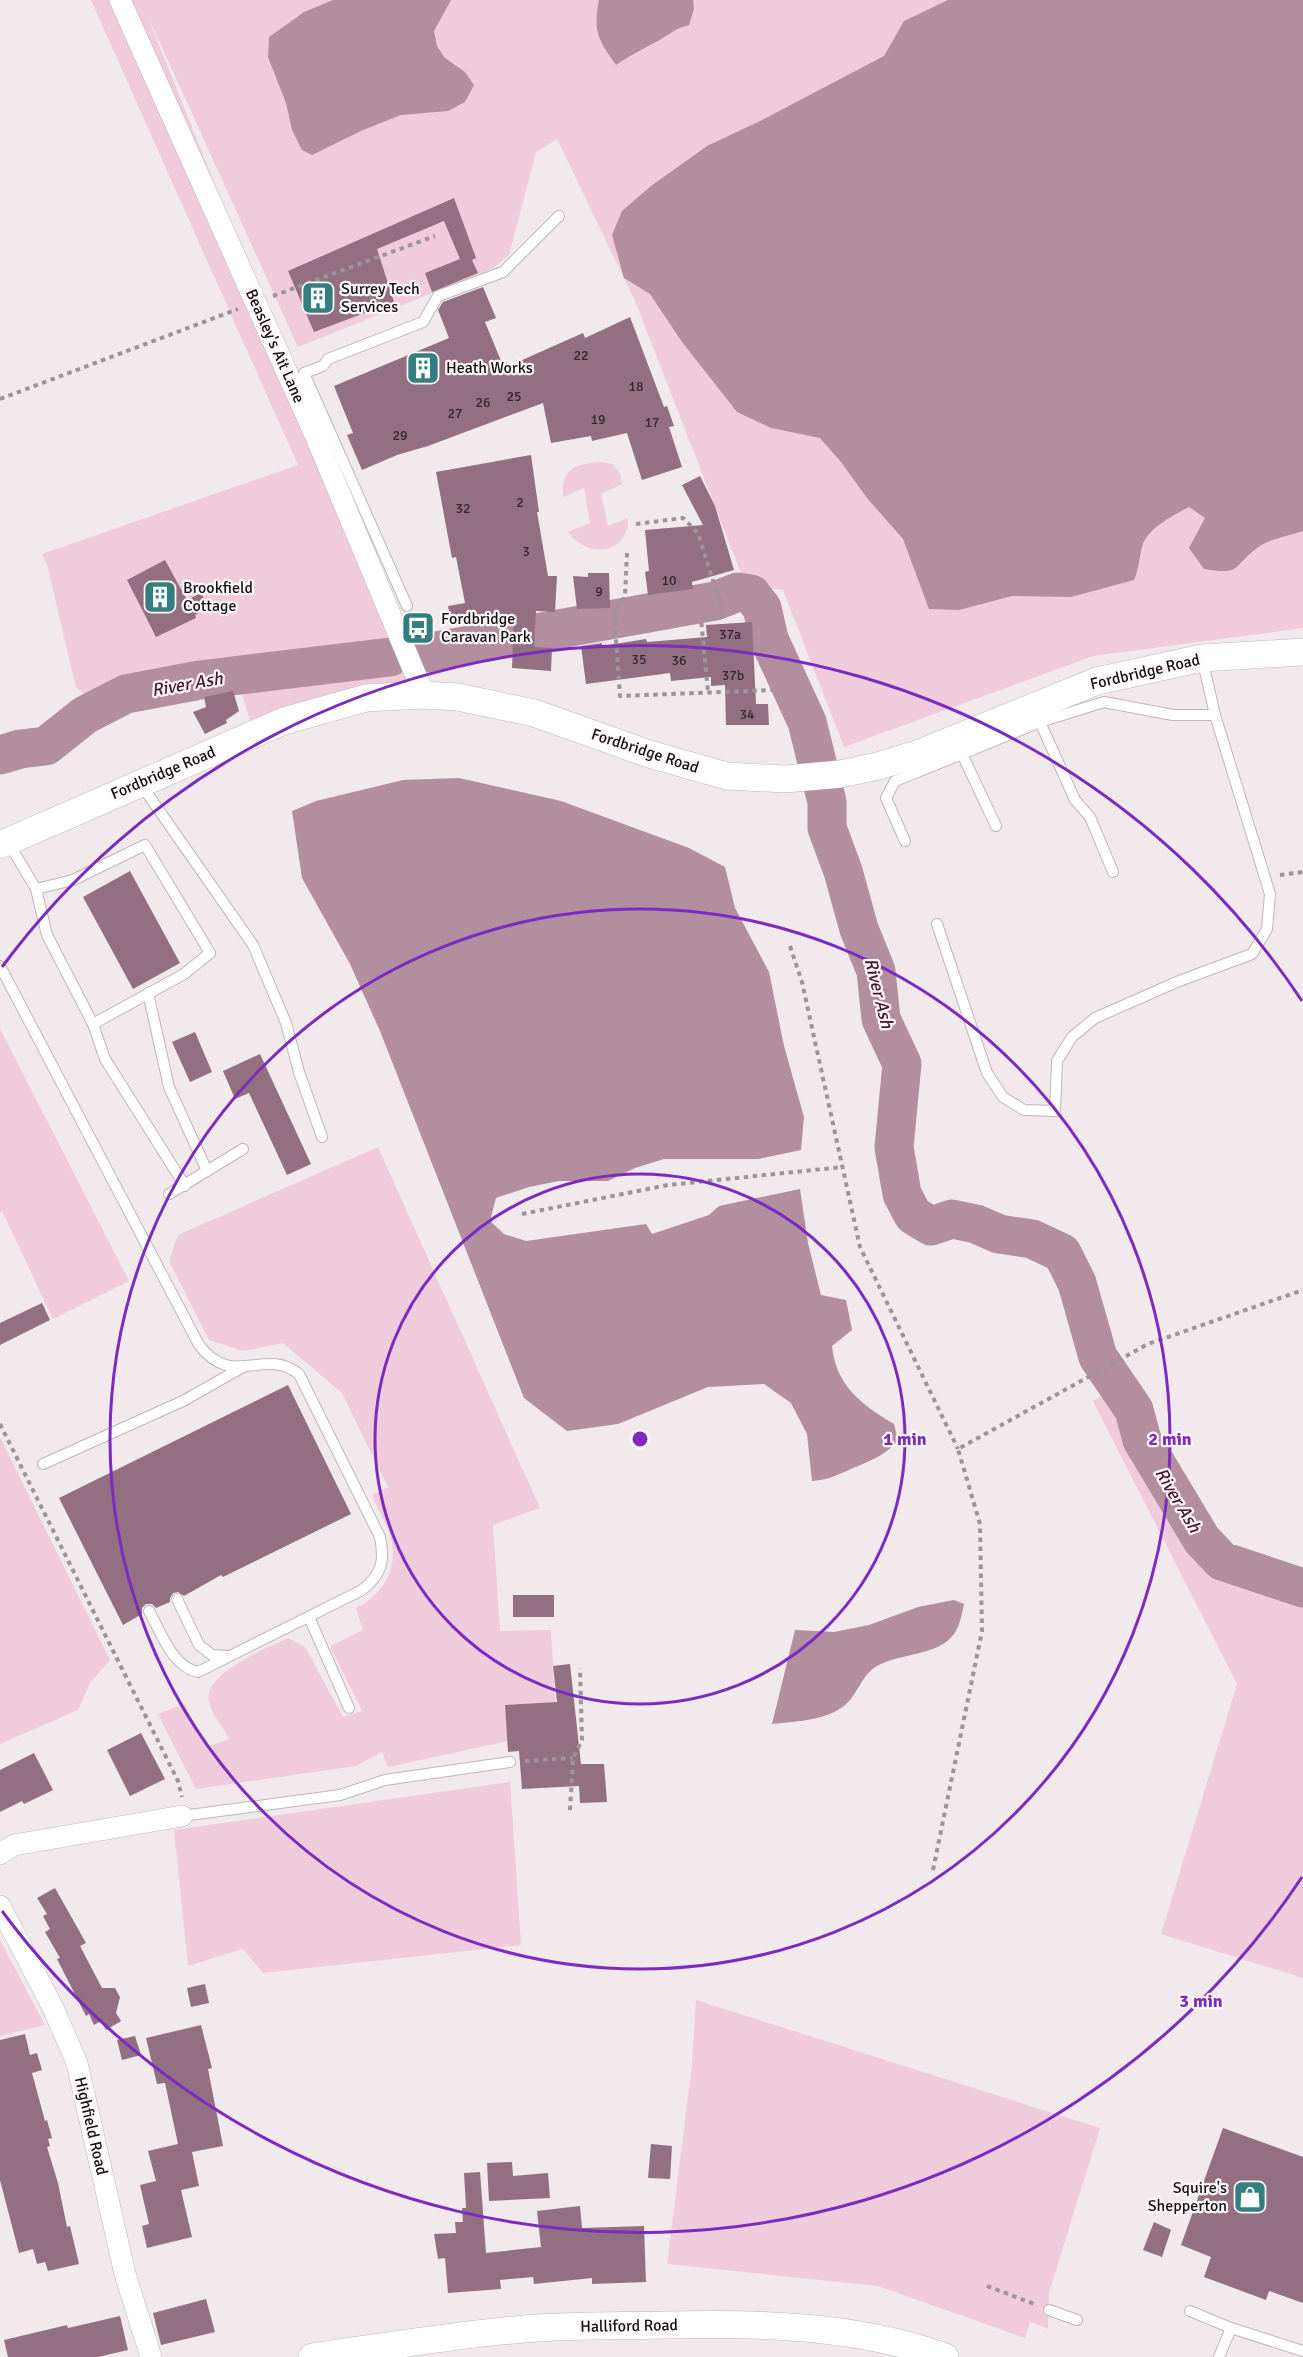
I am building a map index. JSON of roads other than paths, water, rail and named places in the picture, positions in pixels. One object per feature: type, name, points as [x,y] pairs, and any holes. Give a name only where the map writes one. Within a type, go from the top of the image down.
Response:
[{"type":"street","name":"Beasley's Ait Lane","points":[[120,0],[316,437],[424,695]]},
{"type":"street","name":"Fordbridge Road","points":[[4,843],[284,721],[366,698],[424,695],[458,697],[534,713],[649,754],[727,776],[785,779],[840,774],[958,747],[1098,681],[1202,658],[1303,652]]},
{"type":"street","points":[[0,1854],[14,1845],[182,1816]]},
{"type":"street","name":"Highfield Road","points":[[0,1906],[53,2008],[77,2063],[125,2274],[151,2357]]},
{"type":"street","name":"Halliford Road","points":[[312,2357],[524,2329],[695,2325],[818,2329],[882,2339],[944,2357]]},
{"type":"lane","points":[[407,606],[303,373],[323,366],[328,359],[423,322],[438,296],[503,272],[559,216]]},
{"type":"lane","points":[[937,924],[987,1073],[1003,1097],[1024,1110],[1055,1111],[1057,1061],[1072,1036],[1095,1018],[1179,981],[1252,954],[1267,929],[1270,894],[1215,715],[1202,658]]},
{"type":"lane","points":[[905,841],[886,798],[895,781],[958,747],[1104,702],[1173,715],[1215,715]]},
{"type":"lane","points":[[1040,722],[1075,800],[1090,817],[1113,872]]},
{"type":"lane","points":[[958,747],[996,826]]},
{"type":"lane","points":[[140,783],[253,945],[286,1023],[299,1072],[322,1137]]},
{"type":"lane","points":[[4,843],[36,889],[47,935],[93,1024],[105,1059],[185,1186]]},
{"type":"lane","points":[[36,889],[73,880],[145,845],[210,953],[184,974],[93,1024]]},
{"type":"lane","points":[[0,966],[199,1345],[217,1363],[230,1367],[275,1363],[289,1366],[299,1374],[380,1537],[383,1552],[381,1568],[374,1580],[362,1590],[198,1672],[188,1670],[176,1659],[149,1611]]},
{"type":"lane","points":[[148,993],[169,1087],[207,1172]]},
{"type":"lane","points":[[169,1194],[243,1149]]},
{"type":"lane","points":[[43,1464],[183,1401],[243,1367]]},
{"type":"lane","points":[[177,1599],[199,1645],[212,1655],[230,1656]]},
{"type":"lane","points":[[309,1617],[349,1708]]},
{"type":"lane","points":[[182,1816],[340,1795],[385,1780],[510,1762]]},
{"type":"lane","points":[[1049,2310],[1077,2320]]},
{"type":"lane","points":[[1190,2311],[1231,2328],[1303,2351]]},
{"type":"lane","points":[[1219,2357],[1231,2328]]},
{"type":"waterway","name":"River Ash","points":[[425,653],[715,601],[738,592],[751,594],[762,608],[769,639],[807,722],[827,802],[827,828],[843,871],[859,929],[876,971],[881,1019],[902,1064],[894,1147],[902,1194],[913,1215],[931,1226],[952,1219],[976,1224],[999,1234],[1032,1239],[1062,1253],[1077,1283],[1098,1357],[1134,1410],[1142,1440],[1202,1540],[1222,1561],[1303,1588]]},
{"type":"waterway","name":"River Ash","points":[[0,755],[20,749],[46,746],[85,715],[126,694],[200,680],[390,657]]},
{"type":"place","name":"Surrey Tech Services","points":[[318,298]]},
{"type":"place","name":"Heath Works","points":[[423,368]]},
{"type":"place","name":"Brookfield Cottage","points":[[160,597]]},
{"type":"place","name":"Fordbridge Caravan Park","points":[[418,628]]},
{"type":"place","name":"Squire's Shepperton","points":[[1250,2197]]}]
